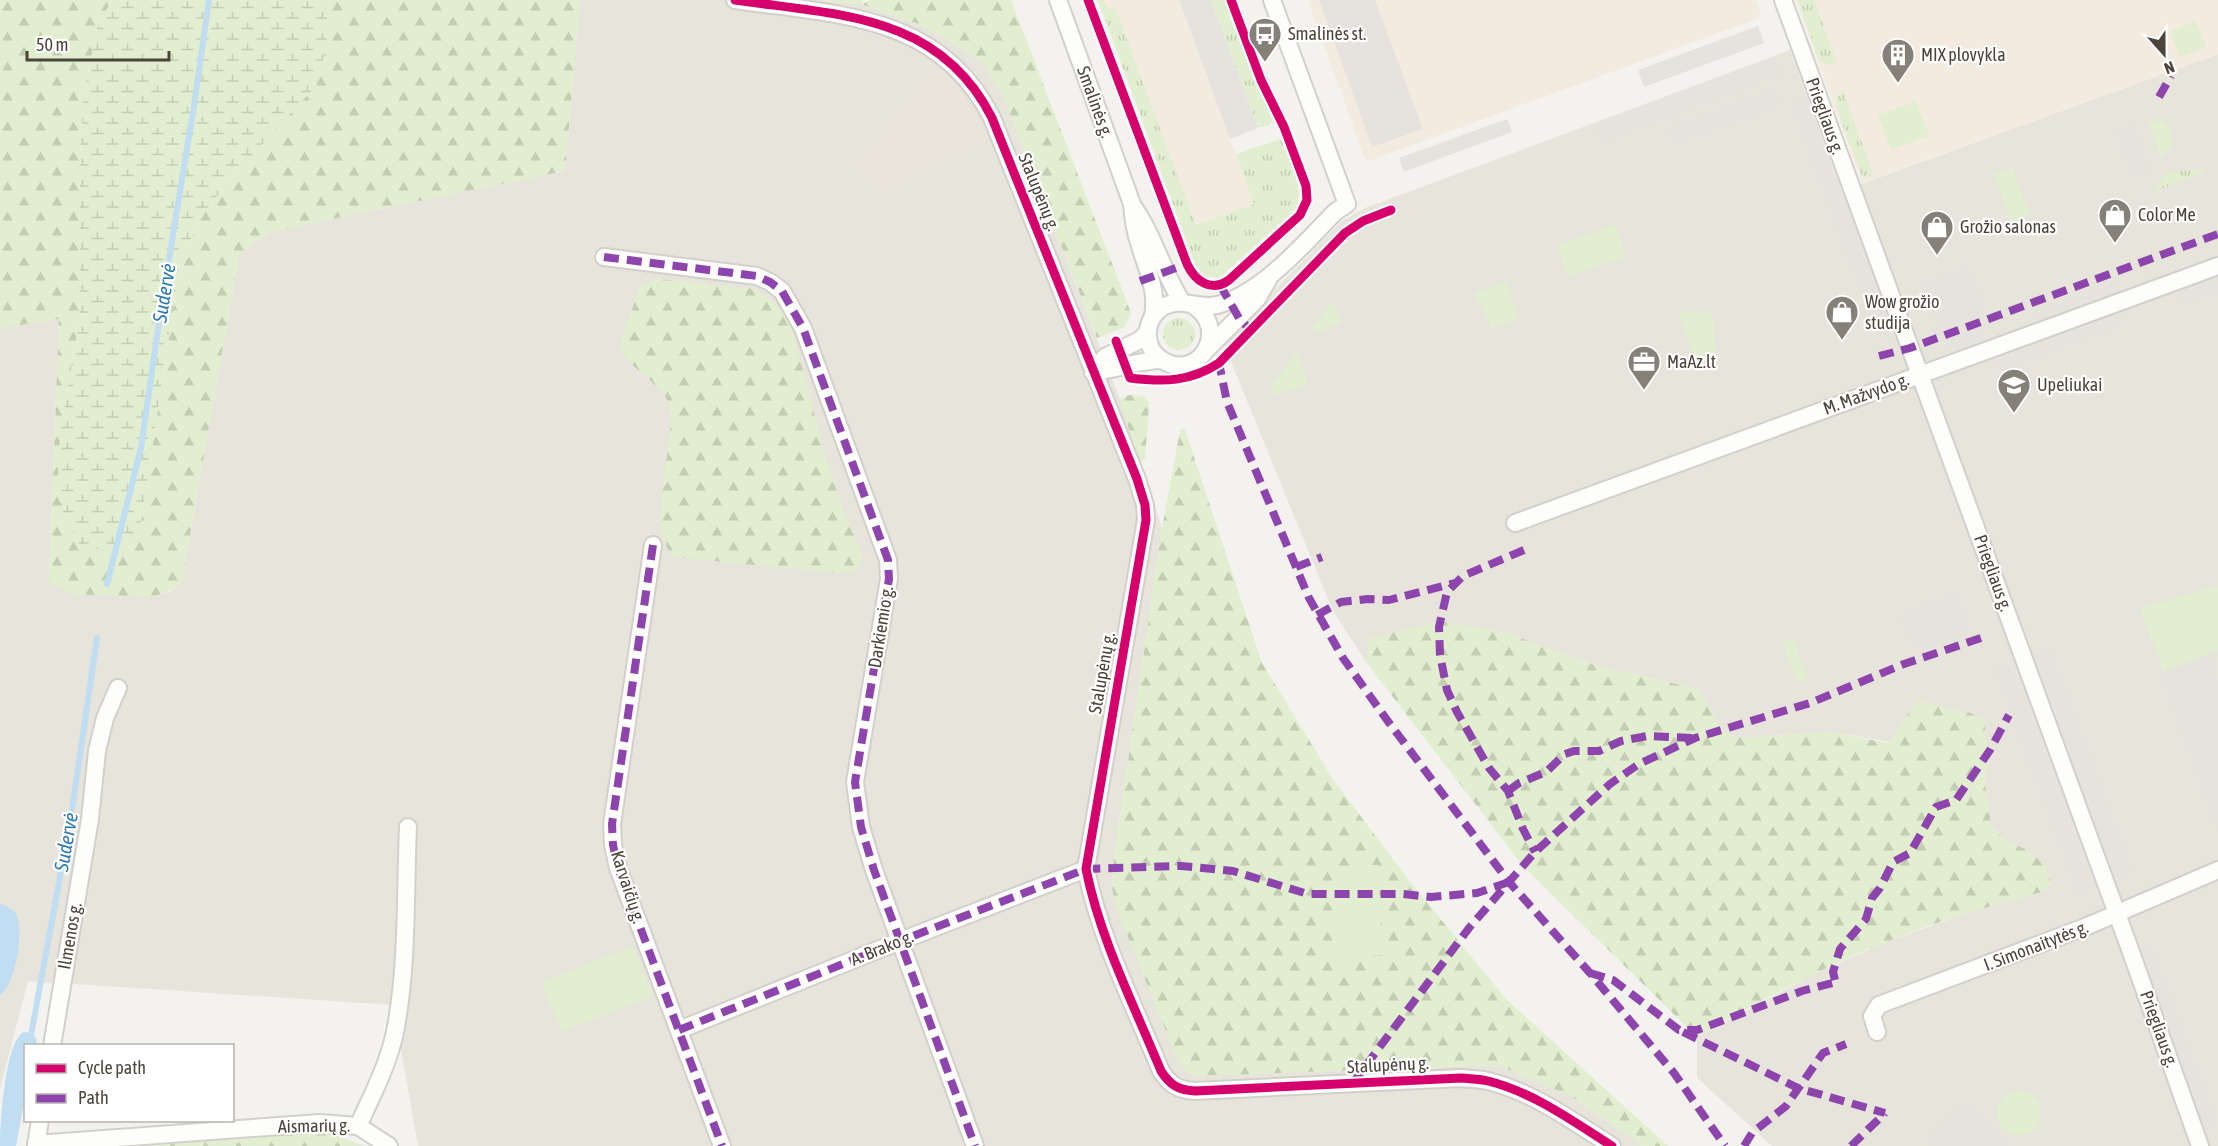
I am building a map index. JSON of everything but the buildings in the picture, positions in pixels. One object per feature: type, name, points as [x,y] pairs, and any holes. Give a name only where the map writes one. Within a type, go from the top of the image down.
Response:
[{"type":"street","name":"Stalupėnų g.","points":[[735,0],[863,20],[899,30],[946,58],[966,77],[981,97],[992,118],[1137,479],[1145,505],[1146,520],[1086,869],[1093,901],[1161,1071],[1169,1083],[1182,1090],[1461,1078],[1486,1080],[1512,1088],[1564,1115],[1612,1146]]},
{"type":"street","name":"Smalinės g.","points":[[1058,0],[1132,204],[1134,226],[1154,291],[1153,316]]},
{"type":"street","points":[[1093,372],[1150,360],[1162,360],[1182,365],[1191,363],[1257,299],[1270,277],[1335,212],[1347,204],[1272,0]]},
{"type":"street","name":"Priegliaus g.","points":[[1783,0],[2200,1146]]},
{"type":"street","name":"Smalinės g.","points":[[1132,204],[1144,221],[1173,288],[1186,303]]},
{"type":"street","name":"Darkiemio g.","points":[[604,257],[757,276],[782,291],[803,328],[888,560],[889,579],[855,782],[861,827],[874,870],[975,1146]]},
{"type":"street","name":"M. Mažvydo g.","points":[[1515,523],[2218,266]]},
{"type":"street","points":[[1162,360],[1151,349],[1148,333],[1153,316],[1165,305],[1186,303],[1216,305],[1228,301],[1270,277]]},
{"type":"street","points":[[1186,303],[1204,314],[1209,323],[1210,342],[1206,350]]},
{"type":"street","points":[[1093,372],[1105,357],[1140,340],[1148,333]]},
{"type":"street","name":"Karvaičių g.","points":[[653,545],[612,824],[613,845],[618,868],[722,1146]]},
{"type":"street","name":"Ilmenos g.","points":[[52,1044],[90,819],[97,751],[105,718],[118,688]]},
{"type":"street","name":"Aismarių g.","points":[[36,1145],[320,1123],[358,1126],[387,1060],[394,1033],[403,968],[408,827]]},
{"type":"street","name":"A. Brako g.","points":[[680,1030],[1086,869]]},
{"type":"street","name":"I. Simonaitytės g.","points":[[1877,1032],[1872,1016],[1879,1005],[2116,914],[2218,870]]},
{"type":"street","points":[[36,1145],[40,1122]]},
{"type":"street","points":[[358,1126],[389,1146]]},
{"type":"shaded area","points":[[580,0],[822,0],[863,5],[919,24],[960,47],[984,65],[1002,93],[1120,399],[1162,528],[1113,865],[1112,888],[1186,1071],[1194,1076],[1498,1065],[1571,1096],[1641,1146],[418,1146],[393,1005],[28,981],[0,1089],[0,328],[59,318],[49,582],[153,597],[171,591],[182,581],[239,255],[269,232],[565,171]]},
{"type":"shaded area","points":[[1104,0],[1179,0],[1254,204],[1196,225],[1115,7],[1107,9]]},
{"type":"shaded area","points":[[1179,0],[1211,0],[1258,128],[1230,139]]},
{"type":"shaded area","points":[[1308,0],[1756,0],[1762,17],[1366,162]]},
{"type":"shaded area","points":[[1319,0],[1375,0],[1423,129],[1372,147]]},
{"type":"shaded area","points":[[1796,0],[2218,0],[2218,54],[1862,183]]},
{"type":"shaded area","points":[[1758,26],[1764,43],[1644,87],[1638,70]]},
{"type":"shaded area","points":[[1790,50],[1842,191],[2218,54],[2218,1146],[1772,1146],[1697,1078],[1697,1037],[1814,974],[1889,941],[1973,911],[2045,891],[2028,850],[2006,841],[1991,824],[1984,778],[1988,758],[1830,732],[1742,738],[1722,731],[1699,689],[1600,667],[1507,633],[1370,639],[1366,662],[1332,609],[1223,342],[1343,220],[1365,208]]},
{"type":"shaded area","points":[[1772,58],[1778,74],[1602,140],[1596,124]]},
{"type":"shaded area","points":[[935,67],[961,89],[988,140],[926,165],[883,191],[874,179],[857,166]]},
{"type":"shaded area","points":[[1774,91],[1779,104],[1674,143],[1669,129]]},
{"type":"shaded area","points":[[1806,99],[1891,331],[1879,335],[1793,103]]},
{"type":"shaded area","points":[[1507,119],[1512,132],[1404,172],[1399,158]]},
{"type":"shaded area","points":[[2131,126],[2148,171],[2134,176],[2117,131]]},
{"type":"shaded area","points":[[1967,268],[1984,313],[1940,329],[1923,284]]},
{"type":"shaded area","points":[[2218,278],[2218,289],[2184,302],[2180,292]]},
{"type":"shaded area","points":[[2113,284],[2115,290],[2036,319],[2033,314]]},
{"type":"shaded area","points":[[2116,317],[2119,326],[1994,370],[1991,362]]},
{"type":"shaded area","points":[[1978,325],[1983,337],[1951,350],[1946,337]]},
{"type":"shaded area","points":[[1956,594],[1969,628],[1915,649],[1902,615]]},
{"type":"shaded area","points":[[2049,649],[2131,872],[2116,878],[2034,655]]},
{"type":"shaded area","points":[[2208,657],[2218,683],[2218,827],[2162,674]]},
{"type":"shaded area","points":[[2010,665],[2092,888],[2079,893],[1997,670]]},
{"type":"shaded area","points":[[2150,945],[2215,1123],[2195,1131],[2131,952]]},
{"type":"shaded area","points":[[1965,1103],[2008,1146],[1936,1146],[1929,1140]]},
{"type":"green space","points":[[0,0],[112,0],[98,25],[84,92],[80,153],[80,318],[60,434],[141,522],[180,263],[199,221],[228,181],[316,85],[327,44],[327,0],[580,0],[565,171],[269,232],[239,255],[182,581],[171,590],[153,597],[72,594],[49,582],[59,319],[0,328]]},
{"type":"green space","points":[[112,0],[327,0],[327,44],[316,86],[228,181],[199,221],[180,263],[141,522],[129,541],[113,553],[79,544],[64,516],[58,477],[60,434],[80,318],[80,153],[84,92],[98,25]]},
{"type":"green space","points":[[822,0],[863,0],[863,4],[869,0],[1011,0],[1131,313],[1125,327],[1097,338],[1002,93],[984,65],[960,47],[919,24],[863,5]]},
{"type":"green space","points":[[1098,0],[1104,0],[1108,9],[1115,7],[1196,225],[1254,204],[1236,154],[1281,139],[1298,184],[1298,202],[1295,210],[1219,278],[1205,276],[1196,267]]},
{"type":"green space","points":[[1211,0],[1226,0],[1258,87],[1274,123],[1258,128]]},
{"type":"green space","points":[[1798,0],[1814,0],[1837,63],[1830,65],[1820,62]]},
{"type":"green space","points":[[2196,21],[2206,47],[2180,57],[2170,31]]},
{"type":"green space","points":[[1843,90],[1874,177],[1865,177],[1861,174],[1836,106],[1836,98]]},
{"type":"green space","points":[[1916,101],[1929,136],[1891,150],[1878,115]]},
{"type":"green space","points":[[2160,120],[2172,133],[2170,148],[2161,157],[2149,124]]},
{"type":"green space","points":[[2012,168],[2030,216],[2012,223],[1994,175]]},
{"type":"green space","points":[[2205,169],[2205,172],[2156,191],[2165,173]]},
{"type":"green space","points":[[1615,224],[1626,256],[1568,277],[1557,246]]},
{"type":"green space","points":[[657,279],[755,289],[774,302],[785,316],[794,337],[827,463],[844,512],[861,551],[861,564],[854,571],[836,573],[674,557],[666,545],[661,510],[671,429],[669,405],[655,384],[628,359],[620,345],[640,286]]},
{"type":"green space","points":[[1506,282],[1519,318],[1492,328],[1475,293]]},
{"type":"green space","points":[[1333,301],[1341,322],[1316,333],[1313,327]]},
{"type":"green space","points":[[1712,311],[1716,356],[1696,363],[1678,313]]},
{"type":"green space","points":[[1179,318],[1190,323],[1195,334],[1190,345],[1179,350],[1168,345],[1163,334],[1168,323]]},
{"type":"green space","points":[[1297,352],[1308,383],[1273,396],[1270,387]]},
{"type":"green space","points":[[1129,395],[1144,396],[1149,404],[1145,459],[1142,461],[1138,459],[1120,399]]},
{"type":"green space","points":[[1182,428],[1185,430],[1262,663],[1334,781],[1412,884],[1506,999],[1668,1146],[1641,1146],[1571,1096],[1498,1065],[1194,1076],[1186,1071],[1175,1053],[1117,910],[1112,888],[1113,865],[1162,528]]},
{"type":"green space","points":[[2218,586],[2218,650],[2163,671],[2140,608]]},
{"type":"green space","points":[[1441,621],[1507,633],[1600,667],[1699,689],[1722,731],[1742,738],[1830,732],[1888,743],[1917,701],[1970,713],[1984,719],[1988,758],[1984,778],[1991,824],[2006,841],[2028,850],[2044,864],[2051,882],[2045,891],[1986,907],[1908,933],[1864,951],[1792,985],[1697,1037],[1523,866],[1366,662],[1370,639]]},
{"type":"green space","points":[[1793,638],[1808,678],[1797,682],[1782,642]]},
{"type":"green space","points":[[1378,865],[1382,955],[1337,957],[1333,866]]},
{"type":"green space","points":[[633,946],[653,996],[561,1032],[542,982]]},
{"type":"green space","points":[[2019,1091],[2034,1098],[2041,1113],[2034,1128],[2019,1135],[2004,1128],[1997,1113],[2004,1098]]},
{"type":"green space","points":[[303,1133],[332,1134],[365,1146],[148,1146]]},
{"type":"water","points":[[0,904],[16,914],[19,921],[19,944],[10,981],[0,995]]},
{"type":"water","points":[[24,1032],[31,1033],[37,1039],[36,1044],[24,1044],[24,1103],[16,1146],[0,1146],[8,1066],[18,1038]]},
{"type":"waterway","name":"Sudervė","points":[[107,584],[141,448],[209,0]]},
{"type":"waterway","name":"Sudervė","points":[[29,1044],[71,817],[97,638]]},
{"type":"marked path","points":[[2159,97],[2171,76]]},
{"type":"marked path","points":[[1879,356],[1910,348],[2218,234]]},
{"type":"marked path","points":[[604,257],[757,276],[782,291],[803,328],[888,560],[889,579],[855,782],[861,827],[874,870],[975,1146]]},
{"type":"marked path","points":[[1140,281],[1187,264]]},
{"type":"marked path","points":[[1220,285],[1239,318],[1251,331]]},
{"type":"marked path","points":[[1221,361],[1219,363],[1227,402],[1309,598],[1343,658],[1509,882],[1590,973],[1674,1073],[1725,1146]]},
{"type":"marked path","points":[[653,545],[612,824],[613,845],[618,868],[722,1146]]},
{"type":"marked path","points":[[1524,550],[1463,576],[1447,592],[1439,627],[1440,655],[1447,690],[1457,712],[1489,768],[1508,791],[1535,852]]},
{"type":"marked path","points":[[1296,567],[1322,557]]},
{"type":"marked path","points":[[1317,615],[1341,602],[1368,599],[1389,600],[1455,583]]},
{"type":"marked path","points":[[1352,1084],[1469,928],[1535,852],[1610,784],[1639,764],[1695,738],[1810,703],[1904,664],[1981,638]]},
{"type":"marked path","points":[[1835,980],[1833,972],[1840,949],[1866,919],[1872,898],[1880,888],[1893,862],[1910,853],[1936,807],[1956,800],[1990,750],[2009,715]]},
{"type":"marked path","points":[[1508,791],[1519,783],[1546,772],[1565,754],[1574,751],[1599,751],[1621,741],[1647,736],[1692,738]]},
{"type":"marked path","points":[[679,1030],[1086,869],[1181,866],[1233,871],[1308,894],[1403,894],[1431,897],[1477,893],[1509,882]]},
{"type":"marked path","points":[[1590,973],[1613,980],[1679,1030],[1697,1030],[1802,991],[1833,983]]},
{"type":"marked path","points":[[1683,1032],[1798,1088],[1885,1113]]},
{"type":"marked path","points":[[1744,1146],[1752,1133],[1786,1106],[1823,1053],[1846,1044]]},
{"type":"marked path","points":[[1851,1146],[1885,1113]]},
{"type":"cycle path","points":[[735,0],[811,10],[883,26],[915,39],[944,58],[970,84],[992,118],[1137,479],[1145,505],[1146,520],[1086,869],[1109,946],[1164,1076],[1175,1086],[1195,1091],[1461,1078],[1482,1080],[1505,1086],[1537,1100],[1612,1146]]},
{"type":"cycle path","points":[[1088,0],[1187,264],[1194,276],[1210,285],[1222,284],[1229,280],[1300,215],[1307,200],[1306,186],[1284,127],[1261,80],[1231,0]]},
{"type":"cycle path","points":[[1116,341],[1130,378],[1165,380],[1198,374],[1219,363],[1345,233],[1363,221],[1391,210]]},
{"type":"place","name":"Smalinės st.","points":[[1265,63]]},
{"type":"place","name":"MIX plovykla","points":[[1898,84]]},
{"type":"place","name":"Color Me","points":[[2115,244]]},
{"type":"place","name":"Grožio salonas","points":[[1937,256]]},
{"type":"place","name":"Wow grožio studija","points":[[1842,341]]},
{"type":"place","name":"MaAz.lt","points":[[1644,391]]},
{"type":"place","name":"Upeliukai","points":[[2014,414]]}]
